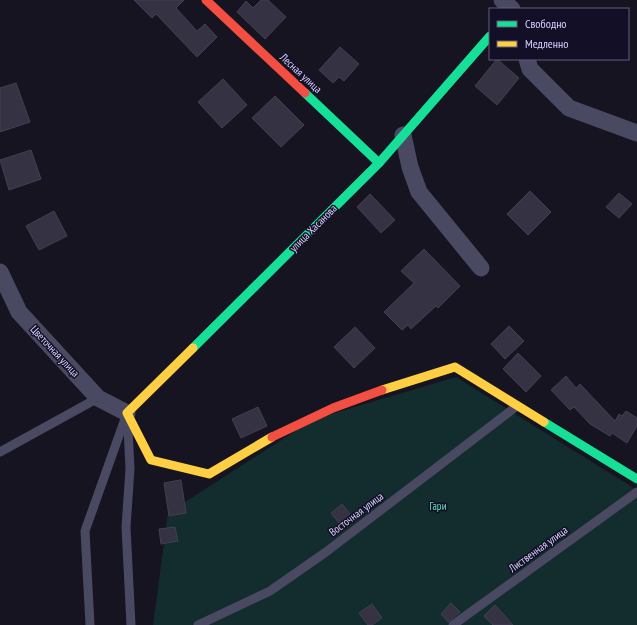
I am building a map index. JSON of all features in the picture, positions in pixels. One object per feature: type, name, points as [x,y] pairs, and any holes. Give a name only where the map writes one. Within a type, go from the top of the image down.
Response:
[{"type":"street","name":"Лесная улица","points":[[206,0],[379,163]]},
{"type":"street","points":[[502,0],[511,8]]},
{"type":"street","name":"улица Хасанова","points":[[127,412],[379,163],[489,37]]},
{"type":"street","points":[[527,60],[530,69],[569,108],[637,133]]},
{"type":"street","points":[[403,135],[410,167],[419,192],[481,268]]},
{"type":"street","name":"Цветочная улица","points":[[0,272],[19,312],[98,398],[127,412]]},
{"type":"street","points":[[127,412],[151,460],[209,474],[278,434],[332,408],[377,391],[455,367],[637,479]]},
{"type":"lane","points":[[0,452],[98,398]]},
{"type":"lane","name":"Восточная улица","points":[[198,625],[270,591],[326,552],[518,405]]},
{"type":"lane","points":[[90,625],[85,531],[127,412]]},
{"type":"lane","points":[[127,412],[130,469],[126,527],[131,625]]},
{"type":"lane","name":"Лиственная улица","points":[[453,625],[637,492]]},
{"type":"green space","name":"Гари","points":[[456,377],[637,490],[637,625],[153,625],[168,513],[314,419]]},
{"type":"building","points":[[134,0],[184,0],[176,8],[197,31],[205,24],[217,37],[197,57],[156,14],[152,18]]},
{"type":"building","points":[[261,0],[268,0],[286,17],[265,39],[237,12],[246,1],[253,8]]},
{"type":"building","points":[[340,47],[359,64],[344,81],[339,77],[333,83],[319,70]]},
{"type":"building","points":[[496,60],[498,60],[519,78],[497,105],[475,86]]},
{"type":"building","points":[[223,79],[247,105],[222,128],[198,102]]},
{"type":"building","points":[[16,83],[30,122],[0,132],[0,88]]},
{"type":"building","points":[[275,96],[304,125],[281,147],[252,118]]},
{"type":"building","points":[[31,150],[41,179],[9,190],[0,160]]},
{"type":"building","points":[[530,191],[551,212],[528,235],[507,214]]},
{"type":"building","points":[[619,193],[632,204],[619,218],[606,207]]},
{"type":"building","points":[[370,194],[395,220],[381,233],[357,207]]},
{"type":"building","points":[[54,211],[67,236],[39,250],[26,226]]},
{"type":"building","points":[[424,249],[460,286],[438,308],[436,306],[411,329],[408,325],[402,330],[384,312],[414,283],[401,271]]},
{"type":"building","points":[[509,326],[524,341],[505,359],[491,344]]},
{"type":"building","points":[[355,327],[375,348],[354,368],[334,347]]},
{"type":"building","points":[[518,353],[541,376],[526,392],[503,369]]},
{"type":"building","points":[[566,376],[576,388],[580,384],[615,421],[619,414],[622,416],[626,411],[637,418],[637,426],[627,443],[612,433],[610,436],[590,424],[574,407],[570,410],[551,390]]},
{"type":"building","points":[[258,407],[267,426],[241,438],[232,419]]},
{"type":"building","points":[[181,480],[186,513],[169,516],[164,483]]},
{"type":"building","points":[[342,504],[351,515],[340,524],[331,513]]},
{"type":"building","points":[[175,527],[178,541],[161,544],[159,529]]},
{"type":"building","points":[[451,603],[460,612],[448,622],[441,614]]},
{"type":"building","points":[[372,604],[382,618],[372,625],[368,625],[359,613]]},
{"type":"building","points":[[495,605],[513,625],[493,625],[484,616]]},
{"type":"traffic: fast","points":[[193,348],[379,163],[489,37]]},
{"type":"traffic: fast","points":[[305,93],[379,163]]},
{"type":"traffic: fast","points":[[544,422],[637,479]]},
{"type":"traffic: slow","points":[[193,348],[127,413],[151,460],[209,474],[272,437]]},
{"type":"traffic: slow","points":[[382,390],[455,367],[544,422]]},
{"type":"traffic: jam","points":[[206,0],[305,93]]},
{"type":"traffic: jam","points":[[272,437],[333,408],[382,390]]}]
